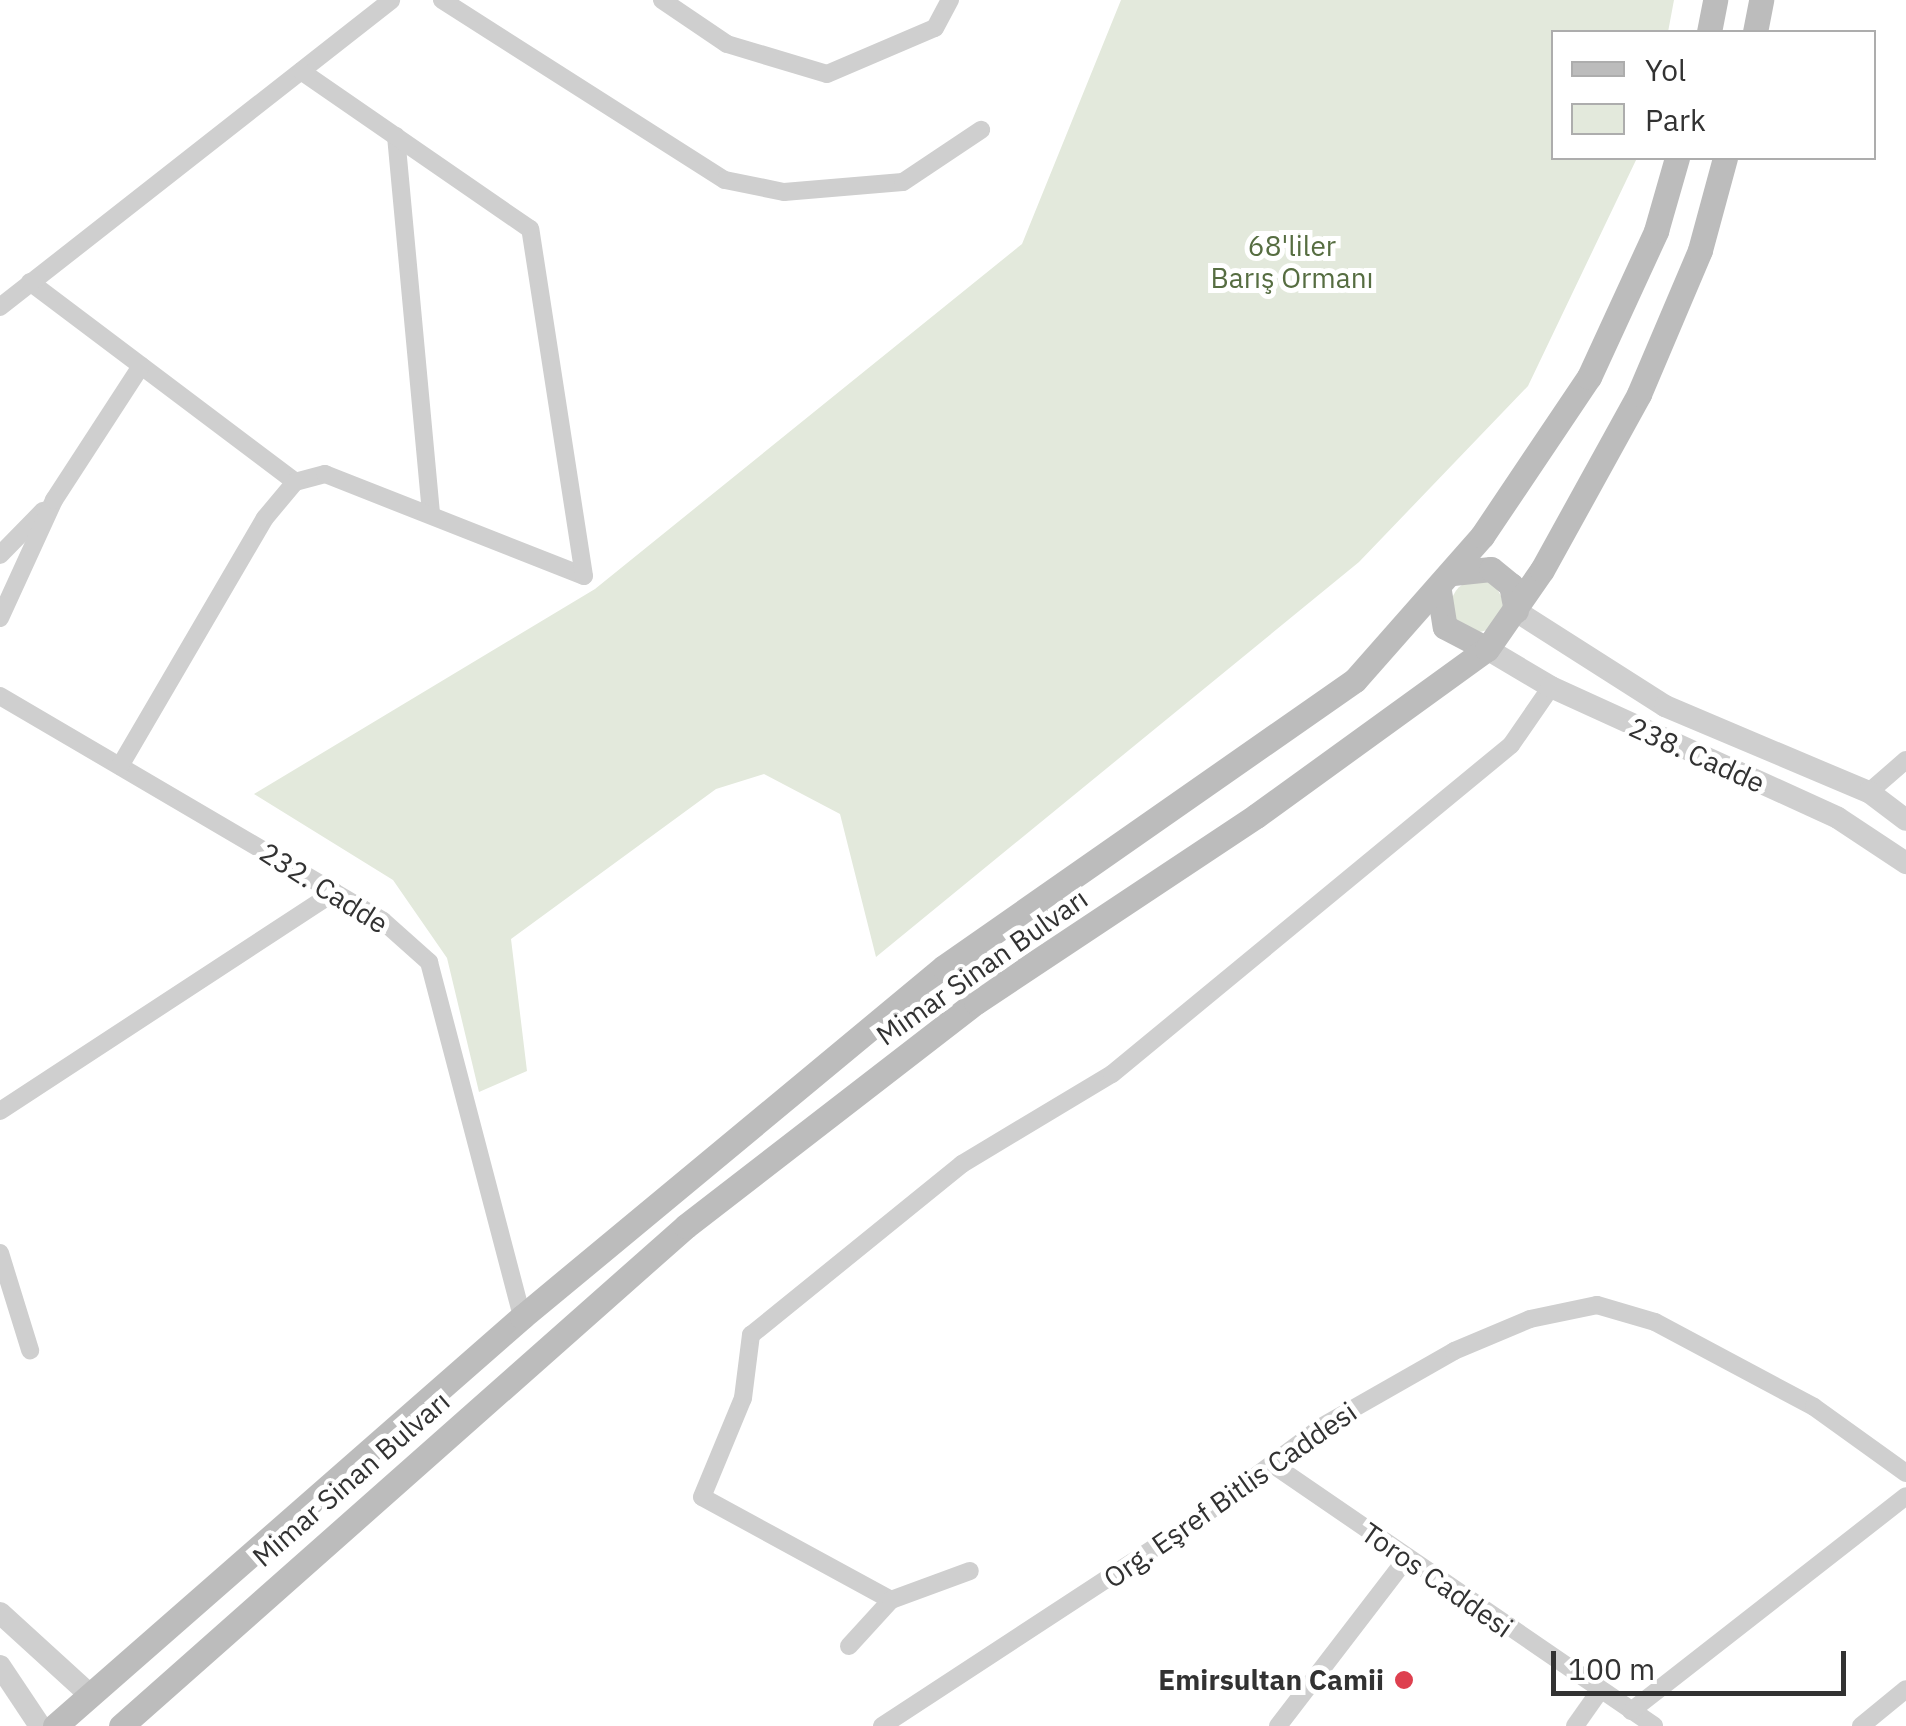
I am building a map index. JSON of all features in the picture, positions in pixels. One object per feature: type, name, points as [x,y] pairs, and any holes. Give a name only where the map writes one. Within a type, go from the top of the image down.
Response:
[{"type":"main road","points":[[1708,30],[1715,0]]},
{"type":"main road","points":[[1754,30],[1761,0]]},
{"type":"main road","name":"Mimar Sinan Bulvarı","points":[[55,1726],[522,1317],[944,967],[1355,680],[1446,582],[1589,377],[1656,231],[1676,160]]},
{"type":"main road","name":"Mimar Sinan Bulvarı","points":[[120,1726],[686,1226],[976,1002],[1256,816],[1487,649],[1516,610],[1640,394],[1700,250],[1724,160]]},
{"type":"main road","points":[[1487,649],[1444,627],[1446,582],[1491,568],[1511,585],[1516,610]]},
{"type":"main road","points":[[90,1695],[120,1726]]},
{"type":"street","points":[[0,307],[390,0]]},
{"type":"street","points":[[442,0],[725,180],[784,192],[903,182],[981,130]]},
{"type":"street","points":[[662,0],[728,44],[827,74],[934,28],[950,0]]},
{"type":"street","points":[[120,766],[265,518],[294,482],[325,474],[584,576],[530,228],[301,71]]},
{"type":"street","points":[[396,136],[431,514]]},
{"type":"street","points":[[30,282],[294,482]]},
{"type":"street","points":[[0,618],[54,500],[141,366]]},
{"type":"street","points":[[0,555],[54,500]]},
{"type":"street","points":[[1516,610],[1665,706],[1869,792],[1906,820]]},
{"type":"street","name":"238. Cadde","points":[[1487,649],[1550,687],[1838,818],[1906,863]]},
{"type":"street","points":[[891,1600],[719,1512],[702,1497],[743,1398],[751,1335],[962,1164],[1112,1074],[1511,745],[1550,687]]},
{"type":"street","name":"232. Cadde","points":[[0,696],[335,892],[383,922],[429,962],[522,1317]]},
{"type":"street","points":[[1838,818],[1906,760]]},
{"type":"street","points":[[0,1111],[335,892]]},
{"type":"street","points":[[0,1253],[30,1350]]},
{"type":"street","name":"Org. Eşref Bitlis Caddesi","points":[[882,1726],[1033,1631],[1272,1464],[1320,1426],[1454,1352],[1530,1319],[1597,1305],[1655,1322],[1814,1407],[1906,1473]]},
{"type":"street","name":"Toros Caddesi","points":[[1272,1464],[1406,1560],[1654,1726]]},
{"type":"street","points":[[1630,1711],[1906,1496]]},
{"type":"street","points":[[1278,1726],[1406,1560]]},
{"type":"street","points":[[850,1646],[891,1600],[970,1571]]},
{"type":"street","points":[[0,1614],[90,1695]]},
{"type":"street","points":[[0,1666],[40,1726]]},
{"type":"street","points":[[1861,1726],[1906,1690]]},
{"type":"street","points":[[1575,1726],[1600,1692]]},
{"type":"green space","name":"68'liler Barış Ormanı","points":[[1121,0],[1674,0],[1668,30],[1551,30],[1551,160],[1636,160],[1528,386],[1359,562],[876,957],[840,814],[764,774],[716,789],[511,939],[527,1071],[479,1092],[447,958],[393,880],[254,794],[595,589],[1022,244]]},
{"type":"green space","points":[[1477,580],[1495,588],[1503,606],[1495,624],[1477,632],[1459,624],[1451,606],[1459,588]]},
{"type":"place","name":"Emirsultan Camii","points":[[1404,1680]]}]
